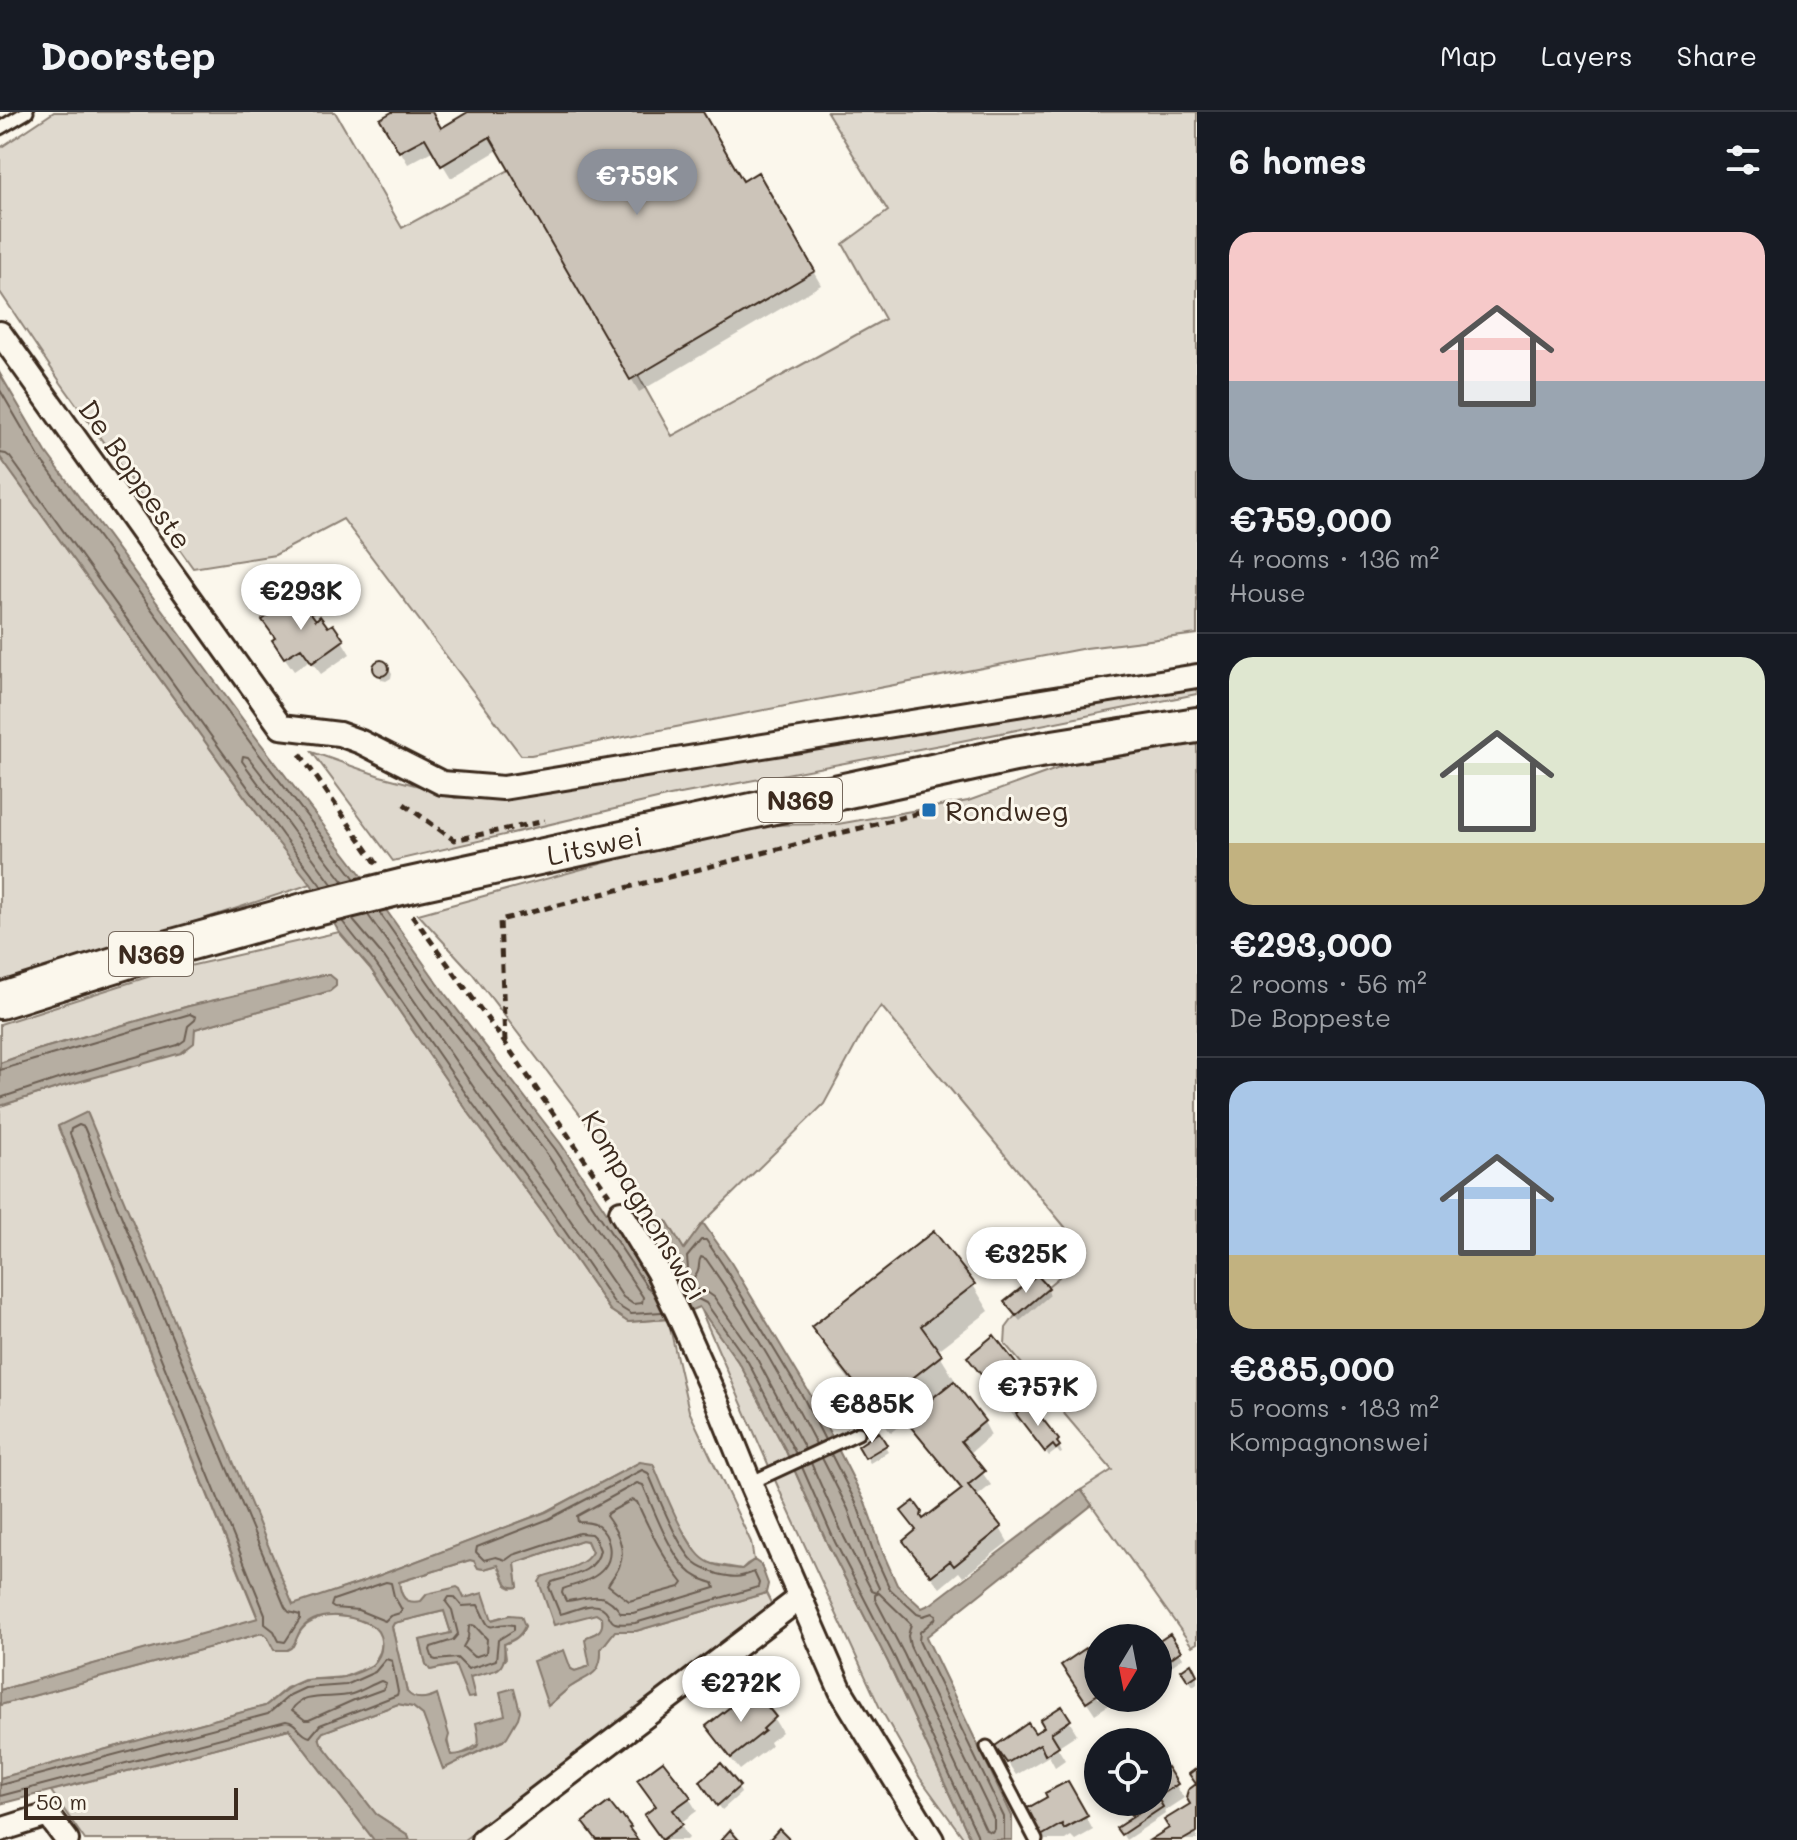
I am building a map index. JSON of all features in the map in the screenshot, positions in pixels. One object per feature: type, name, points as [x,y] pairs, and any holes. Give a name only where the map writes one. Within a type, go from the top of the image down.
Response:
[{"type":"main road","name":"Litswei","points":[[0,1001],[155,952],[304,911],[399,889],[1015,754],[1197,725]]},
{"type":"street","name":"De Boppeste","points":[[0,333],[281,727]]},
{"type":"street","points":[[281,727],[339,734],[442,783],[503,788],[1197,676]]},
{"type":"street","name":"Kompagnonswei","points":[[621,1212],[657,1271],[679,1316],[841,1691],[932,1840]]},
{"type":"street","points":[[483,1840],[800,1598]]},
{"type":"street","points":[[0,1830],[48,1815],[67,1840]]},
{"type":"lane","points":[[0,128],[27,112]]},
{"type":"lane","points":[[750,1483],[858,1433]]},
{"type":"lane","points":[[987,1747],[1036,1840]]},
{"type":"path","name":"Kompagnonswei","points":[[281,727],[399,889],[621,1212]]},
{"type":"path","points":[[404,804],[454,840],[547,820]]},
{"type":"path","points":[[505,1043],[500,920],[923,812],[922,806]]},
{"type":"shaded area","points":[[54,112],[335,112],[402,228],[520,164],[672,436],[885,319],[843,244],[888,211],[827,112],[1197,112],[1197,634],[1086,648],[521,755],[343,519],[275,555],[193,568],[0,292],[0,148]]},
{"type":"shaded area","points":[[0,457],[276,840],[311,884],[0,985]]},
{"type":"shaded area","points":[[1197,673],[1197,694],[670,796],[393,861],[312,752],[455,798],[518,795]]},
{"type":"shaded area","points":[[1197,744],[1197,1643],[1192,1646],[1081,1490],[1112,1470],[1005,1344],[1006,1328],[1020,1309],[1059,1277],[1054,1268],[1080,1245],[881,1006],[864,1030],[824,1104],[703,1223],[684,1250],[666,1221],[659,1227],[588,1125],[472,973],[418,914],[743,825],[838,824],[968,801],[1076,762]]},
{"type":"shaded area","points":[[339,932],[370,968],[466,1109],[610,1310],[628,1322],[668,1319],[689,1411],[751,1542],[754,1560],[742,1569],[708,1563],[698,1555],[640,1462],[546,1512],[293,1606],[86,1113],[58,1127],[258,1619],[0,1690],[0,1106],[60,1087],[193,1034],[195,1029],[330,991],[235,996],[189,1006],[0,1063],[0,1024],[163,972]]},
{"type":"shaded area","points":[[699,1306],[741,1366],[785,1449],[828,1545],[888,1662],[971,1840],[965,1840],[920,1778],[879,1706]]},
{"type":"shaded area","points":[[582,1540],[587,1541],[592,1552],[590,1558],[580,1564],[591,1614],[602,1618],[602,1626],[587,1637],[591,1666],[575,1671],[571,1669],[548,1706],[596,1669],[601,1649],[615,1631],[636,1631],[766,1593],[772,1605],[464,1840],[410,1840],[408,1835],[376,1814],[319,1738],[323,1732],[398,1704],[413,1707],[423,1715],[443,1768],[503,1741],[506,1715],[475,1746],[451,1756],[437,1695],[421,1698],[407,1692],[392,1627],[394,1623],[444,1611],[451,1633],[420,1640],[426,1664],[431,1670],[455,1665],[470,1677],[497,1669],[506,1658],[504,1644],[517,1638],[525,1626],[510,1615],[492,1620],[464,1598],[410,1603],[402,1594],[399,1582],[470,1560],[484,1569],[498,1565],[507,1586],[518,1587],[514,1563]]},
{"type":"shaded area","points":[[327,1615],[356,1618],[376,1627],[383,1639],[373,1665],[344,1677],[304,1680],[286,1688],[265,1706],[0,1778],[0,1705],[262,1633],[293,1646],[306,1626]]},
{"type":"shaded area","points":[[289,1729],[374,1840],[85,1840],[51,1791]]},
{"type":"water","points":[[0,374],[46,452],[360,873],[446,995],[561,1144],[654,1283],[681,1266],[659,1227],[667,1221],[684,1249],[703,1223],[730,1261],[810,1394],[865,1502],[897,1585],[922,1608],[1081,1490],[1092,1505],[926,1637],[1012,1816],[1012,1840],[971,1840],[888,1662],[828,1545],[785,1449],[741,1366],[699,1307],[668,1319],[628,1322],[610,1310],[466,1109],[370,968],[339,932],[311,884],[0,457]]},
{"type":"water","points":[[330,975],[336,980],[336,986],[330,991],[195,1029],[194,1043],[181,1053],[0,1106],[0,1063],[189,1006]]},
{"type":"water","points":[[87,1112],[293,1605],[546,1512],[640,1462],[653,1464],[676,1516],[698,1553],[713,1564],[733,1568],[742,1569],[754,1560],[761,1565],[768,1584],[766,1593],[636,1631],[615,1631],[601,1649],[596,1670],[548,1706],[533,1661],[564,1650],[571,1669],[575,1671],[590,1666],[585,1640],[599,1631],[602,1618],[596,1614],[554,1625],[539,1582],[542,1577],[583,1562],[592,1552],[587,1541],[582,1540],[515,1563],[518,1587],[507,1584],[498,1565],[478,1568],[470,1560],[399,1582],[402,1595],[411,1601],[421,1601],[427,1594],[457,1587],[464,1598],[483,1593],[492,1620],[510,1615],[521,1616],[525,1626],[517,1637],[504,1644],[503,1661],[498,1669],[470,1677],[475,1697],[468,1698],[455,1665],[430,1670],[426,1664],[420,1640],[451,1633],[444,1611],[394,1623],[392,1627],[407,1692],[421,1698],[437,1694],[449,1735],[447,1742],[451,1755],[474,1750],[479,1740],[476,1723],[505,1715],[500,1692],[514,1688],[520,1711],[503,1741],[443,1769],[423,1715],[413,1707],[398,1704],[323,1732],[319,1737],[376,1814],[408,1835],[410,1840],[374,1840],[289,1729],[0,1804],[0,1778],[265,1706],[286,1689],[301,1682],[339,1678],[366,1669],[377,1660],[381,1649],[378,1632],[369,1624],[342,1616],[323,1617],[306,1624],[287,1650],[274,1650],[262,1633],[0,1705],[0,1690],[258,1618],[58,1126]]},
{"type":"building","points":[[392,112],[432,112],[441,128],[468,112],[703,112],[743,181],[758,172],[815,271],[630,380],[490,137],[441,166],[425,138],[399,152],[380,119]]},
{"type":"building","points":[[293,599],[302,613],[308,609],[316,620],[320,616],[328,627],[333,624],[344,640],[312,663],[301,648],[284,658],[262,620]]},
{"type":"building","points":[[381,660],[387,662],[387,674],[381,676],[375,674],[373,668],[375,662]]},
{"type":"building","points":[[934,1231],[975,1284],[921,1326],[942,1355],[874,1408],[811,1327]]},
{"type":"building","points":[[1037,1275],[1049,1288],[1016,1316],[1004,1302]]},
{"type":"building","points":[[994,1335],[1037,1391],[1010,1411],[967,1357]]},
{"type":"building","points":[[954,1381],[985,1421],[961,1441],[985,1471],[968,1485],[1002,1527],[954,1566],[950,1561],[931,1576],[903,1541],[916,1530],[901,1511],[914,1501],[923,1519],[962,1489],[905,1420]]},
{"type":"building","points":[[1030,1403],[1059,1440],[1060,1446],[1056,1449],[1053,1445],[1045,1452],[1016,1414]]},
{"type":"building","points":[[879,1432],[887,1445],[865,1458],[858,1446]]},
{"type":"building","points":[[1172,1637],[1181,1651],[1172,1657]]},
{"type":"building","points":[[1084,1649],[1084,1699],[1061,1665]]},
{"type":"building","points":[[1191,1663],[1197,1675],[1188,1681],[1181,1670]]},
{"type":"building","points":[[755,1691],[776,1717],[763,1729],[765,1731],[731,1758],[706,1726]]},
{"type":"building","points":[[1062,1706],[1071,1720],[1051,1733],[1059,1746],[1045,1755],[1040,1744],[1007,1763],[995,1746],[1028,1723],[1035,1733],[1044,1727],[1040,1720]]},
{"type":"building","points":[[663,1761],[691,1797],[673,1810],[683,1824],[662,1840],[644,1815],[656,1806],[637,1780]]},
{"type":"building","points":[[721,1763],[740,1786],[717,1806],[700,1781]]},
{"type":"building","points":[[1197,1768],[1197,1832],[1183,1840],[1150,1840],[1169,1828],[1164,1820],[1190,1804],[1186,1797],[1188,1790],[1196,1784],[1189,1774]]},
{"type":"building","points":[[1068,1781],[1084,1809],[1084,1816],[1088,1816],[1064,1829],[1062,1824],[1041,1836],[1026,1809],[1047,1797],[1045,1793]]},
{"type":"building","points":[[609,1802],[622,1815],[638,1840],[597,1840],[583,1822]]},
{"type":"building","points":[[1134,1816],[1150,1816],[1121,1835],[1116,1828]]},
{"type":"building","points":[[779,1829],[790,1840],[769,1840]]},
{"type":"building","points":[[730,1830],[739,1840],[721,1840]]},
{"type":"place","name":"Rondweg","points":[[929,810]]}]
